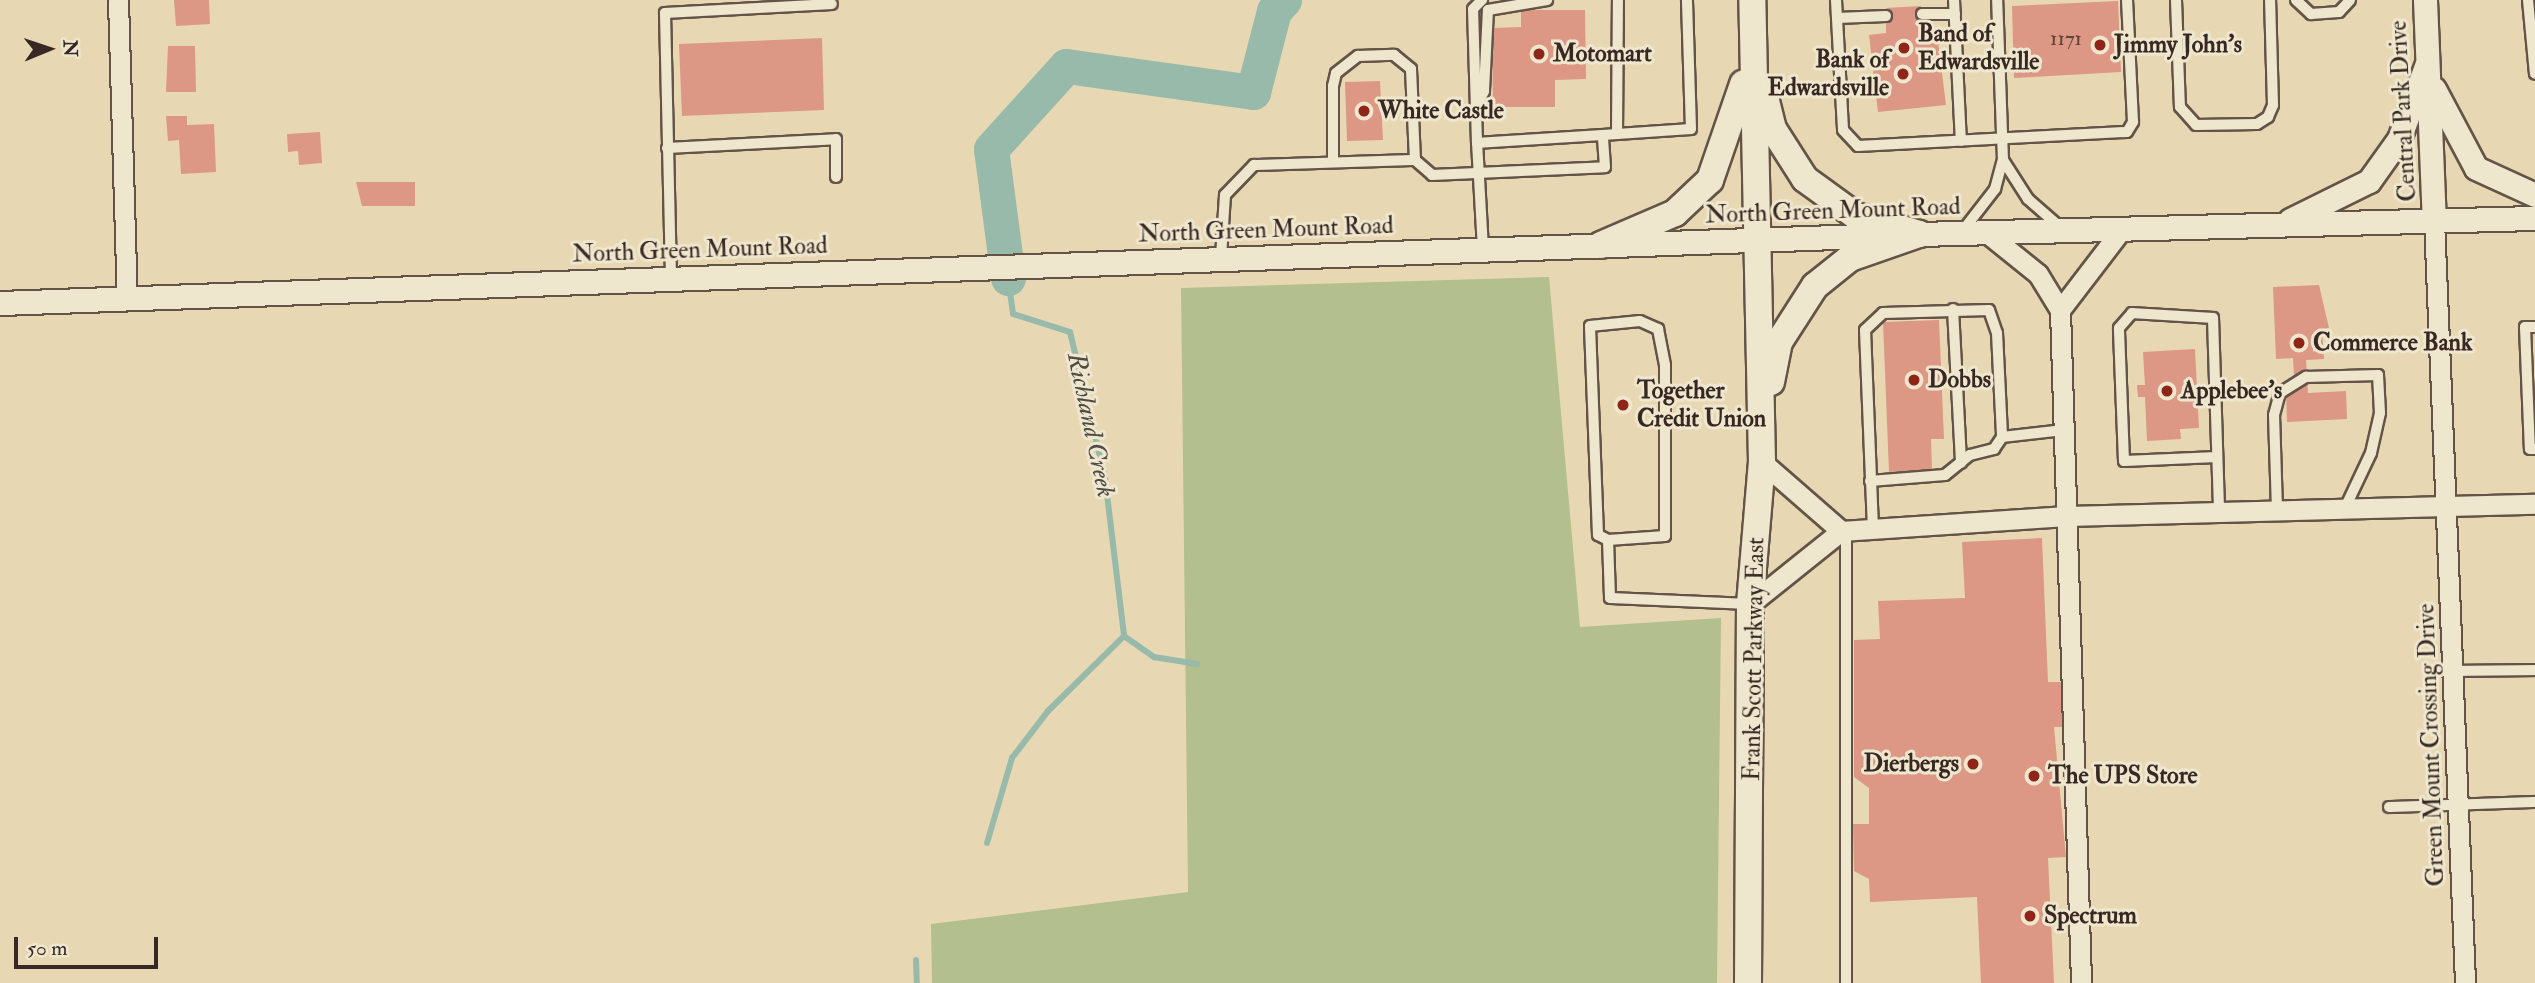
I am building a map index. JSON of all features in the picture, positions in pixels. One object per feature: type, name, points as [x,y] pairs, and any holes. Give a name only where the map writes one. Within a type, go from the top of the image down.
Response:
[{"type":"main road","name":"Frank Scott Parkway East","points":[[1748,3],[1752,44],[1762,462],[1750,604],[1748,983]]},
{"type":"main road","points":[[1752,44],[1773,129],[1805,179],[1856,216],[1919,234]]},
{"type":"main road","points":[[1601,245],[1675,213],[1710,180],[1732,130],[1752,44]]},
{"type":"main road","points":[[1761,435],[1779,342],[1815,286],[1850,258],[1919,234]]},
{"type":"street","points":[[118,0],[127,298]]},
{"type":"street","name":"Central Park Drive","points":[[2425,0],[2434,220]]},
{"type":"street","points":[[2426,66],[2462,150],[2496,181],[2535,195]]},
{"type":"street","points":[[2281,224],[2369,181],[2399,139],[2426,66]]},
{"type":"street","name":"North Green Mount Road","points":[[0,303],[1070,262],[1919,234],[2535,218]]},
{"type":"street","name":"Green Mount Crossing Drive","points":[[2434,220],[2465,983]]},
{"type":"street","points":[[2060,310],[2122,229]]},
{"type":"street","points":[[1987,233],[2038,274],[2060,310],[2081,983]]},
{"type":"street","points":[[1762,462],[1844,531]]},
{"type":"street","points":[[1750,604],[1844,531],[2067,516],[2535,504]]},
{"type":"lane","points":[[1482,0],[1473,9],[1475,109],[1483,249]]},
{"type":"lane","points":[[1475,109],[1484,91],[1488,10],[1498,2],[1547,0]]},
{"type":"lane","points":[[1617,134],[1623,101],[1622,15],[1618,0]]},
{"type":"lane","points":[[1477,143],[1603,137],[1691,128],[1685,100],[1684,72],[1683,14],[1687,0]]},
{"type":"lane","points":[[1836,0],[1849,141],[1961,141],[2127,132],[2132,97],[2127,0]]},
{"type":"lane","points":[[1954,0],[1961,141]]},
{"type":"lane","points":[[1959,233],[1995,189],[2003,160],[1997,0]]},
{"type":"lane","points":[[2176,0],[2180,107],[2186,119],[2196,125],[2258,124],[2273,105],[2270,0]]},
{"type":"lane","points":[[2296,0],[2311,14],[2339,12],[2350,0]]},
{"type":"lane","points":[[2528,0],[2535,74]]},
{"type":"lane","points":[[671,277],[665,13],[832,4]]},
{"type":"lane","points":[[1922,15],[1955,14]]},
{"type":"lane","points":[[1837,18],[1886,16]]},
{"type":"lane","points":[[1333,161],[1336,73],[1358,56],[1394,55],[1411,69],[1415,160]]},
{"type":"lane","points":[[1221,257],[1220,214],[1231,182],[1243,172],[1266,162],[1415,160],[1432,175],[1480,175],[1605,167],[1603,137]]},
{"type":"lane","points":[[667,148],[836,139],[836,177]]},
{"type":"lane","points":[[2003,160],[2028,199],[2064,230]]},
{"type":"lane","points":[[1870,481],[1934,479],[1961,463],[1994,449],[2001,437],[1995,318],[1979,307],[1883,313],[1865,330],[1870,481],[1873,529]]},
{"type":"lane","points":[[1953,309],[1961,463]]},
{"type":"lane","points":[[2217,457],[2124,461],[2119,328],[2132,313],[2213,318],[2219,512]]},
{"type":"lane","points":[[1640,321],[1658,329],[1665,365],[1665,536],[1608,540],[1598,535],[1590,326],[1640,321]]},
{"type":"lane","points":[[2535,327],[2525,327],[2530,449],[2535,449]]},
{"type":"lane","points":[[2277,510],[2274,415],[2280,393],[2306,377],[2378,375],[2380,413],[2371,453],[2345,508]]},
{"type":"lane","points":[[2001,437],[2064,430]]},
{"type":"lane","points":[[1844,531],[1846,983]]},
{"type":"lane","points":[[1608,540],[1610,598],[1750,604]]},
{"type":"lane","points":[[2453,671],[2535,670]]},
{"type":"lane","points":[[2389,807],[2458,803],[2535,803]]},
{"type":"green space","points":[[1549,277],[1580,627],[1721,618],[1717,983],[932,983],[931,924],[1188,892],[1181,288]]},
{"type":"building","points":[[174,0],[209,0],[210,24],[176,26]]},
{"type":"building","points":[[2118,1],[2121,72],[2014,78],[2012,6]]},
{"type":"building","name":"Band of Edwardsville","points":[[1921,6],[1922,33],[1937,33],[1946,105],[1878,112],[1869,35],[1886,33],[1886,8]]},
{"type":"building","name":"Motomart","points":[[1521,10],[1585,10],[1586,79],[1555,80],[1555,107],[1493,107],[1492,28],[1521,27]]},
{"type":"building","points":[[822,38],[824,110],[682,116],[679,44]]},
{"type":"building","points":[[168,46],[195,46],[196,92],[166,92]]},
{"type":"building","name":"White Castle","points":[[1380,81],[1383,140],[1347,141],[1345,82]]},
{"type":"building","points":[[166,116],[187,116],[187,125],[214,124],[216,172],[181,174],[179,140],[168,141]]},
{"type":"building","points":[[320,132],[322,163],[299,165],[298,151],[288,152],[287,134]]},
{"type":"building","points":[[356,182],[415,182],[415,206],[362,206]]},
{"type":"building","name":"Commerce Bank","points":[[2319,285],[2329,328],[2322,329],[2324,359],[2306,360],[2308,393],[2346,391],[2347,419],[2287,422],[2286,393],[2295,393],[2293,358],[2276,359],[2273,287]]},
{"type":"building","name":"Dobbs","points":[[1939,320],[1944,439],[1931,439],[1932,470],[1889,472],[1883,322]]},
{"type":"building","name":"Applebee's","points":[[2195,349],[2199,428],[2180,429],[2181,439],[2147,441],[2145,397],[2138,397],[2137,385],[2145,385],[2143,352]]},
{"type":"building","points":[[2042,538],[2048,682],[2061,682],[2063,727],[2054,727],[2066,857],[2048,858],[2054,983],[1981,983],[1977,897],[1870,902],[1869,879],[1854,871],[1853,824],[1869,824],[1869,788],[1854,777],[1854,640],[1880,639],[1878,601],[1965,598],[1962,542]]},
{"type":"waterway","name":"Richland Creek","points":[[1008,278],[991,149],[1066,66],[1253,92],[1274,11],[1284,0]]},
{"type":"waterway","name":"Richland Creek","points":[[1008,278],[1013,314],[1070,332],[1105,478],[1124,636]]},
{"type":"waterway","points":[[1124,636],[1154,657],[1197,664]]},
{"type":"waterway","name":"Richland Creek","points":[[987,843],[1012,758],[1048,711],[1124,636]]},
{"type":"waterway","name":"Richland Creek","points":[[916,960],[917,983]]},
{"type":"place","name":"Jimmy John's","points":[[2100,45]]},
{"type":"place","name":"Band of Edwardsville","points":[[1904,48]]},
{"type":"place","name":"Motomart","points":[[1539,54]]},
{"type":"place","name":"Bank of Edwardsville","points":[[1903,74]]},
{"type":"place","name":"White Castle","points":[[1364,111]]},
{"type":"place","name":"Commerce Bank","points":[[2299,343]]},
{"type":"place","name":"Dobbs","points":[[1914,380]]},
{"type":"place","name":"Applebee's","points":[[2167,391]]},
{"type":"place","name":"Together Credit Union","points":[[1623,405]]},
{"type":"place","name":"Dierbergs","points":[[1973,764]]},
{"type":"place","name":"The UPS Store","points":[[2034,776]]},
{"type":"place","name":"Spectrum","points":[[2030,916]]}]
